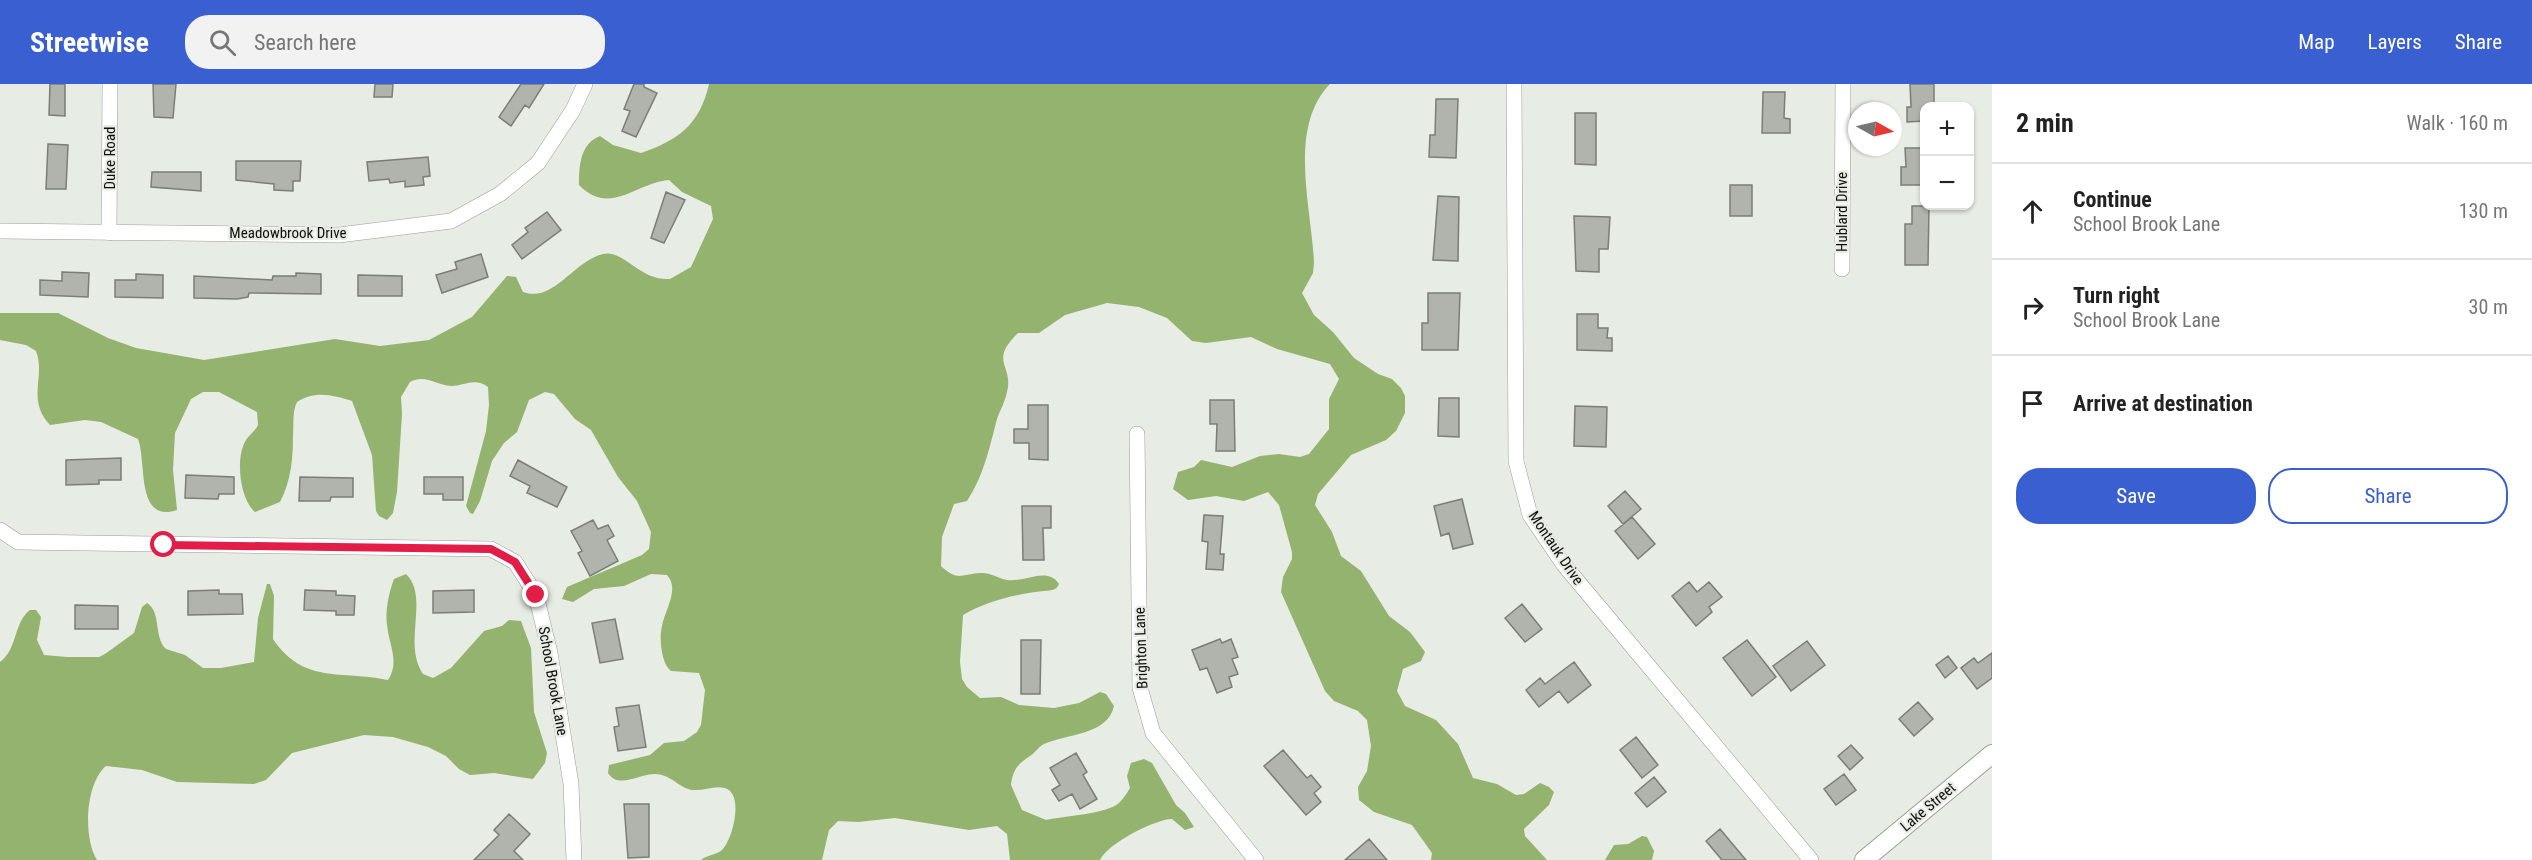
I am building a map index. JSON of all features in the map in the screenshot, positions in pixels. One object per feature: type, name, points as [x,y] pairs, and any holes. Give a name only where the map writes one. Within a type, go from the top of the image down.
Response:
[{"type":"street","name":"Duke Road","points":[[109,233],[110,84]]},
{"type":"street","name":"Meadowbrook Drive","points":[[0,231],[339,235],[451,221],[500,194],[538,163],[573,110],[585,84]]},
{"type":"street","name":"Montauk Drive","points":[[1514,84],[1516,461],[1530,515],[1564,564],[1811,860]]},
{"type":"street","name":"Hublard Drive","points":[[1842,269],[1843,84]]},
{"type":"street","name":"Brighton Lane","points":[[1137,434],[1140,688],[1153,734],[1256,860]]},
{"type":"street","name":"School Brook Lane","points":[[0,530],[18,542],[491,549],[515,562],[536,595],[550,653],[571,784],[574,860]]},
{"type":"street","name":"Lake Street","points":[[1864,860],[1992,754]]},
{"type":"green space","points":[[709,84],[1330,84],[1317,102],[1309,123],[1305,170],[1314,263],[1313,273],[1302,293],[1314,315],[1333,332],[1354,358],[1378,374],[1392,379],[1401,388],[1405,396],[1405,413],[1396,431],[1386,440],[1351,455],[1318,494],[1315,505],[1332,532],[1341,556],[1361,571],[1389,616],[1410,632],[1425,652],[1421,661],[1403,669],[1397,691],[1405,706],[1436,720],[1458,744],[1473,778],[1497,784],[1516,795],[1524,794],[1540,783],[1554,792],[1549,805],[1524,829],[1525,836],[1547,860],[1431,860],[1432,853],[1412,825],[1374,812],[1359,800],[1358,787],[1367,771],[1371,746],[1367,720],[1358,711],[1334,701],[1325,691],[1281,592],[1283,577],[1292,559],[1292,552],[1279,505],[1268,492],[1244,501],[1216,496],[1188,500],[1173,489],[1178,472],[1194,467],[1201,460],[1232,467],[1260,456],[1279,454],[1300,457],[1309,454],[1329,429],[1329,399],[1339,379],[1330,364],[1277,349],[1251,337],[1206,343],[1192,341],[1167,318],[1139,307],[1107,303],[1065,315],[1039,333],[1018,333],[1009,343],[1003,357],[1008,383],[1007,392],[982,472],[967,501],[954,504],[942,537],[941,566],[956,576],[983,573],[1014,580],[1048,576],[1059,584],[1053,590],[1002,599],[963,615],[960,662],[962,679],[967,687],[980,698],[1001,697],[1019,705],[1054,708],[1079,703],[1100,692],[1106,694],[1114,706],[1104,723],[1085,732],[1044,744],[1019,764],[1011,785],[1022,810],[1046,820],[1113,807],[1130,788],[1127,776],[1131,763],[1144,759],[1152,763],[1176,805],[1185,813],[1194,827],[1185,830],[1172,819],[1155,823],[1121,840],[1100,860],[1010,860],[1007,834],[997,826],[969,830],[895,818],[858,822],[838,821],[829,830],[822,860],[701,860],[722,850],[730,837],[735,818],[734,799],[731,792],[721,787],[688,789],[667,777],[656,774],[624,781],[613,778],[608,773],[609,765],[650,755],[664,743],[684,741],[697,732],[701,725],[705,690],[699,673],[671,671],[663,657],[661,631],[672,593],[671,581],[667,575],[651,574],[624,586],[594,589],[573,602],[562,599],[567,587],[642,555],[649,549],[651,532],[637,501],[618,477],[591,430],[575,419],[554,394],[545,392],[529,400],[517,432],[504,443],[492,461],[480,501],[473,514],[466,506],[486,431],[489,405],[488,387],[474,382],[451,386],[426,379],[410,382],[401,397],[397,492],[393,513],[387,520],[379,516],[376,511],[372,455],[352,401],[317,395],[297,402],[294,414],[291,470],[284,494],[280,502],[255,512],[243,489],[240,460],[244,444],[258,425],[257,412],[219,392],[203,392],[191,399],[175,433],[173,470],[177,510],[164,512],[154,508],[145,488],[138,439],[101,422],[85,420],[50,425],[39,406],[39,370],[36,351],[26,345],[0,340],[0,313],[58,313],[108,338],[136,348],[204,360],[335,339],[380,346],[429,340],[472,317],[507,276],[516,277],[523,292],[534,294],[544,292],[592,258],[611,254],[649,275],[670,279],[691,267],[713,219],[711,206],[682,192],[669,180],[613,198],[602,198],[590,194],[579,185],[580,163],[588,144],[600,136],[613,145],[641,153],[677,136],[694,120]]},
{"type":"green space","points":[[406,574],[413,584],[416,595],[415,649],[417,662],[423,674],[433,678],[451,668],[484,631],[502,626],[509,620],[521,621],[531,648],[534,712],[547,753],[545,763],[533,779],[494,773],[470,775],[459,769],[446,756],[428,747],[393,737],[364,735],[292,753],[266,780],[254,784],[177,782],[142,770],[106,766],[94,785],[88,812],[90,839],[97,860],[0,860],[0,662],[6,657],[21,622],[30,610],[36,610],[41,617],[37,640],[44,655],[99,657],[134,633],[142,607],[147,603],[152,607],[162,644],[166,649],[185,655],[203,668],[221,668],[254,662],[258,618],[267,584],[270,584],[274,596],[273,639],[285,654],[311,670],[388,680],[393,667],[393,653],[387,625],[388,602],[394,579]]},
{"type":"green space","points":[[1642,836],[1647,837],[1654,851],[1652,860],[1605,860],[1614,845],[1628,844]]},
{"type":"building","points":[[50,84],[65,84],[65,116],[49,115]]},
{"type":"building","points":[[153,84],[176,84],[173,118],[154,117]]},
{"type":"building","points":[[375,84],[393,84],[392,97],[374,97]]},
{"type":"building","points":[[521,84],[544,84],[529,108],[525,105],[511,126],[499,117]]},
{"type":"building","points":[[634,84],[644,84],[644,87],[657,93],[636,137],[622,131],[630,111],[624,109]]},
{"type":"building","points":[[1910,84],[1934,84],[1934,102],[1920,102],[1920,121],[1907,122],[1907,107],[1911,107]]},
{"type":"building","points":[[1763,92],[1785,92],[1784,118],[1790,119],[1790,133],[1762,133]]},
{"type":"building","points":[[1436,99],[1458,99],[1456,158],[1429,157],[1430,135],[1435,135]]},
{"type":"building","points":[[1575,113],[1596,113],[1596,165],[1575,164]]},
{"type":"building","points":[[48,144],[68,145],[66,189],[46,189]]},
{"type":"building","points":[[1905,148],[1920,148],[1920,185],[1901,185],[1901,167],[1906,167]]},
{"type":"building","points":[[428,157],[430,176],[423,177],[424,185],[405,187],[405,181],[390,183],[389,179],[369,181],[367,162]]},
{"type":"building","points":[[236,161],[301,161],[300,181],[293,181],[293,191],[274,190],[274,184],[236,180]]},
{"type":"building","points":[[152,172],[201,172],[201,191],[151,187]]},
{"type":"building","points":[[1730,185],[1752,185],[1752,216],[1730,216]]},
{"type":"building","points":[[666,192],[685,200],[664,243],[651,238]]},
{"type":"building","points":[[1438,196],[1459,197],[1458,261],[1433,260]]},
{"type":"building","points":[[1912,206],[1920,206],[1920,210],[1929,210],[1928,265],[1905,265],[1905,224],[1912,224]]},
{"type":"building","points":[[547,212],[561,230],[522,259],[512,245],[528,232],[525,228]]},
{"type":"building","points":[[1574,216],[1610,217],[1608,249],[1599,249],[1599,272],[1576,271]]},
{"type":"building","points":[[481,254],[488,277],[442,293],[436,275],[457,269],[455,262]]},
{"type":"building","points":[[62,272],[89,273],[88,297],[40,295],[40,280],[62,281]]},
{"type":"building","points":[[296,273],[321,274],[321,294],[249,293],[248,297],[237,299],[194,298],[194,276],[272,280],[273,276],[296,276]]},
{"type":"building","points":[[136,274],[163,275],[163,298],[115,297],[115,280],[136,280]]},
{"type":"building","points":[[358,275],[402,276],[402,296],[358,296]]},
{"type":"building","points":[[1428,293],[1460,293],[1458,350],[1422,350],[1422,323],[1428,323]]},
{"type":"building","points":[[1577,314],[1598,314],[1598,328],[1608,328],[1607,338],[1612,338],[1612,351],[1577,350]]},
{"type":"building","points":[[1439,398],[1459,398],[1459,437],[1438,436]]},
{"type":"building","points":[[1210,400],[1234,400],[1235,451],[1216,451],[1217,424],[1210,424]]},
{"type":"building","points":[[1028,405],[1048,405],[1048,460],[1029,459],[1029,443],[1014,443],[1014,429],[1028,429]]},
{"type":"building","points":[[1575,406],[1607,407],[1606,447],[1574,446]]},
{"type":"building","points":[[121,458],[121,480],[99,480],[99,484],[66,485],[66,460]]},
{"type":"building","points":[[518,460],[567,487],[557,507],[527,493],[530,486],[510,476]]},
{"type":"building","points":[[186,475],[234,477],[234,494],[219,494],[218,499],[185,498]]},
{"type":"building","points":[[300,477],[353,478],[353,497],[331,497],[330,501],[299,501]]},
{"type":"building","points":[[424,477],[463,477],[463,500],[443,500],[443,494],[424,494]]},
{"type":"building","points":[[1625,491],[1641,509],[1623,524],[1608,506]]},
{"type":"building","points":[[1462,499],[1473,544],[1453,549],[1449,533],[1441,536],[1434,506]]},
{"type":"building","points":[[1022,506],[1051,506],[1051,528],[1043,528],[1044,560],[1023,560]]},
{"type":"building","points":[[1204,515],[1223,516],[1220,554],[1224,554],[1223,570],[1206,569],[1208,542],[1202,541]]},
{"type":"building","points":[[1632,517],[1655,544],[1638,559],[1615,531]]},
{"type":"building","points":[[593,520],[598,529],[608,525],[614,536],[607,540],[618,561],[590,576],[578,553],[582,551],[571,531]]},
{"type":"building","points":[[1689,582],[1697,592],[1709,582],[1722,597],[1709,607],[1712,612],[1696,626],[1672,596]]},
{"type":"building","points":[[219,590],[219,594],[242,594],[243,614],[188,615],[188,591]]},
{"type":"building","points":[[305,590],[336,591],[336,595],[355,596],[354,615],[336,615],[336,611],[304,610]]},
{"type":"building","points":[[474,590],[474,612],[433,613],[433,591]]},
{"type":"building","points":[[1522,604],[1542,629],[1525,642],[1505,618]]},
{"type":"building","points":[[75,605],[118,606],[118,629],[75,629]]},
{"type":"building","points":[[615,619],[623,659],[600,663],[592,623]]},
{"type":"building","points":[[1220,639],[1222,643],[1231,639],[1238,657],[1232,659],[1238,674],[1229,677],[1232,687],[1217,693],[1207,668],[1200,670],[1192,650]]},
{"type":"building","points":[[1021,640],[1041,640],[1040,694],[1021,694]]},
{"type":"building","points":[[1747,640],[1776,677],[1752,696],[1723,658]]},
{"type":"building","points":[[1807,641],[1825,665],[1791,691],[1773,666]]},
{"type":"building","points":[[1992,653],[1992,678],[1977,689],[1961,668],[1974,658],[1978,663]]},
{"type":"building","points":[[1948,656],[1957,668],[1945,678],[1936,665]]},
{"type":"building","points":[[1574,662],[1591,685],[1568,703],[1559,691],[1539,707],[1526,690],[1540,678],[1545,684]]},
{"type":"building","points":[[1918,702],[1933,719],[1914,736],[1899,719]]},
{"type":"building","points":[[639,705],[646,747],[618,751],[614,727],[619,726],[616,708]]},
{"type":"building","points":[[1636,737],[1658,765],[1642,778],[1620,750]]},
{"type":"building","points":[[1851,745],[1863,758],[1850,770],[1838,756]]},
{"type":"building","points":[[1283,750],[1307,778],[1311,775],[1321,787],[1314,793],[1321,802],[1306,815],[1264,766]]},
{"type":"building","points":[[1076,753],[1087,772],[1083,775],[1097,799],[1080,809],[1072,794],[1059,801],[1052,790],[1060,785],[1050,768]]},
{"type":"building","points":[[1844,774],[1856,790],[1836,805],[1824,789]]},
{"type":"building","points":[[1654,777],[1666,792],[1647,807],[1635,793]]},
{"type":"building","points":[[624,804],[649,804],[649,857],[628,858]]},
{"type":"building","points":[[509,814],[530,834],[514,851],[523,860],[474,860],[499,835],[494,830]]},
{"type":"building","points":[[1720,829],[1746,860],[1722,860],[1706,841]]},
{"type":"building","points":[[1369,839],[1387,860],[1345,860]]},
{"type":"route","points":[[164,545],[321,545],[491,549],[515,562],[536,595]]}]
